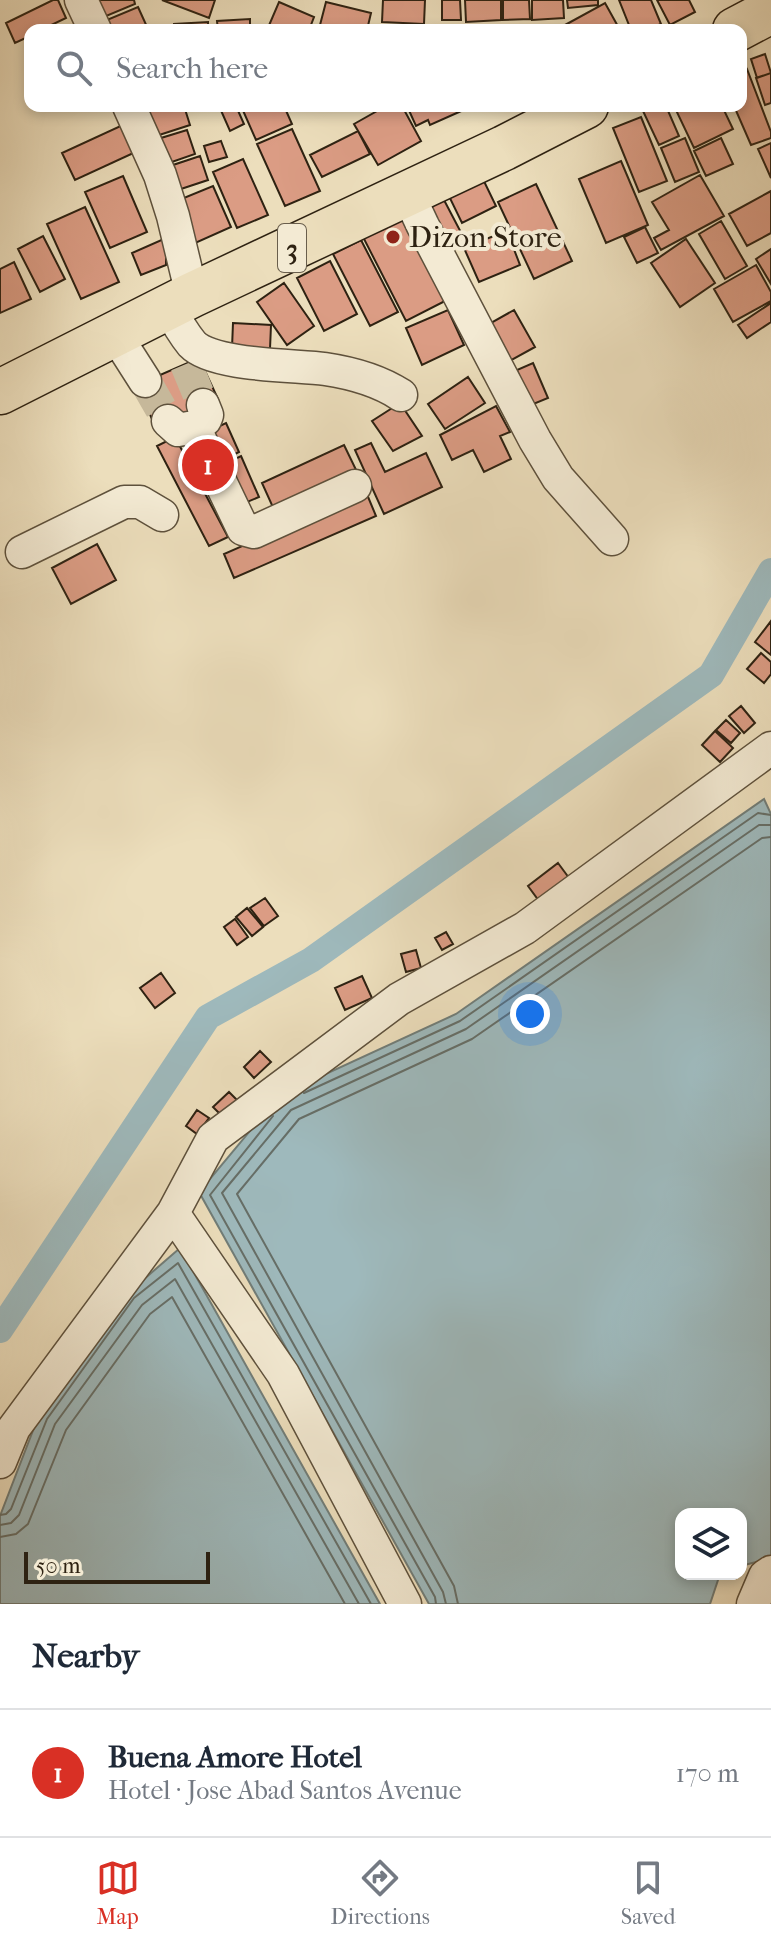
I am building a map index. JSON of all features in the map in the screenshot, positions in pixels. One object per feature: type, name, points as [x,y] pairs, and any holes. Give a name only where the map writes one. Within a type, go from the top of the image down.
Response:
[{"type":"highway","points":[[746,24],[771,11]]},
{"type":"highway","name":"3","points":[[0,392],[574,112]]},
{"type":"street","points":[[81,0],[92,24]]},
{"type":"street","points":[[132,112],[160,175],[173,216],[175,304],[186,364]]},
{"type":"street","points":[[408,194],[535,440],[558,478],[612,539]]},
{"type":"street","points":[[175,304],[194,346],[222,357],[283,367],[324,369],[363,377],[386,385],[401,395]]},
{"type":"street","points":[[115,334],[145,381]]},
{"type":"street","points":[[188,418],[243,529],[248,532],[355,486]]},
{"type":"street","points":[[22,552],[124,502],[140,502],[162,515]]},
{"type":"street","points":[[0,1462],[14,1428],[173,1213],[213,1138],[399,999],[525,928],[771,748]]},
{"type":"street","points":[[173,1213],[283,1374],[405,1604]]},
{"type":"street","points":[[753,1604],[765,1576],[771,1572]]},
{"type":"water","points":[[764,799],[771,814],[771,1558],[747,1564],[747,1508],[675,1508],[675,1580],[718,1580],[710,1604],[429,1604],[199,1192],[280,1095],[456,1014]]},
{"type":"water","points":[[180,1248],[380,1604],[0,1604],[0,1516],[39,1415],[128,1293]]},
{"type":"building","points":[[53,0],[58,0],[66,18],[54,24],[24,24],[24,39],[15,43],[6,23]]},
{"type":"building","points":[[91,0],[134,0],[135,4],[99,19]]},
{"type":"building","points":[[162,0],[215,0],[209,18]]},
{"type":"building","points":[[383,0],[425,0],[424,24],[382,22]]},
{"type":"building","points":[[442,0],[460,0],[461,20],[442,20]]},
{"type":"building","points":[[465,0],[501,0],[501,20],[466,22]]},
{"type":"building","points":[[503,0],[529,0],[530,19],[503,20]]},
{"type":"building","points":[[532,0],[563,0],[564,18],[532,20]]},
{"type":"building","points":[[567,0],[598,0],[598,5],[568,8]]},
{"type":"building","points":[[619,0],[651,0],[661,24],[629,24]]},
{"type":"building","points":[[657,0],[689,0],[695,12],[669,24]]},
{"type":"building","points":[[279,2],[314,17],[311,24],[270,24]]},
{"type":"building","points":[[326,2],[371,13],[368,24],[320,24]]},
{"type":"building","points":[[605,3],[617,24],[567,24]]},
{"type":"building","points":[[138,7],[146,24],[103,24]]},
{"type":"building","points":[[250,19],[250,24],[217,24],[217,21]]},
{"type":"building","points":[[765,54],[771,73],[757,78],[751,59]]},
{"type":"building","points":[[747,69],[771,132],[771,138],[751,145],[737,112],[747,112]]},
{"type":"building","points":[[771,73],[771,103],[765,105],[756,78]]},
{"type":"building","points":[[145,112],[186,112],[190,125],[153,137]]},
{"type":"building","points":[[222,112],[239,112],[244,124],[230,131]]},
{"type":"building","points":[[244,112],[287,112],[292,124],[256,140]]},
{"type":"building","points":[[375,112],[405,112],[421,141],[378,165],[354,124]]},
{"type":"building","points":[[410,112],[459,112],[430,125],[428,120],[416,126]]},
{"type":"building","points":[[643,112],[669,112],[679,136],[659,145]]},
{"type":"building","points":[[677,112],[725,112],[733,129],[694,148]]},
{"type":"building","points":[[641,117],[667,181],[639,192],[613,128]]},
{"type":"building","points":[[127,123],[140,150],[75,180],[62,153]]},
{"type":"building","points":[[292,129],[320,191],[285,206],[257,144]]},
{"type":"building","points":[[187,130],[195,154],[169,163],[161,138]]},
{"type":"building","points":[[358,131],[370,154],[322,177],[310,155]]},
{"type":"building","points":[[685,138],[699,172],[675,182],[661,148]]},
{"type":"building","points":[[721,138],[733,164],[706,176],[694,151]]},
{"type":"building","points":[[221,141],[227,157],[209,162],[204,146]]},
{"type":"building","points":[[771,143],[771,178],[758,149]]},
{"type":"building","points":[[200,156],[208,180],[178,190],[170,166]]},
{"type":"building","points":[[243,159],[268,215],[237,228],[213,172]]},
{"type":"building","points":[[621,161],[648,225],[606,243],[579,179]]},
{"type":"building","points":[[480,173],[496,206],[462,223],[446,190]]},
{"type":"building","points":[[700,175],[724,216],[661,250],[654,238],[669,230],[652,202]]},
{"type":"building","points":[[123,176],[147,232],[110,248],[85,192]]},
{"type":"building","points":[[536,184],[572,261],[534,279],[498,202]]},
{"type":"building","points":[[213,186],[231,227],[193,244],[174,202]]},
{"type":"building","points":[[771,191],[771,233],[747,246],[729,214]]},
{"type":"building","points":[[444,200],[466,242],[442,255],[420,212]]},
{"type":"building","points":[[85,207],[119,282],[81,299],[47,224]]},
{"type":"building","points":[[404,214],[447,300],[406,321],[362,235]]},
{"type":"building","points":[[721,221],[747,266],[725,279],[699,234]]},
{"type":"building","points":[[645,227],[658,253],[637,263],[624,237]]},
{"type":"building","points":[[496,235],[500,244],[510,239],[520,265],[479,282],[464,248]]},
{"type":"building","points":[[43,236],[65,279],[40,292],[18,249]]},
{"type":"building","points":[[166,238],[166,265],[141,275],[132,253]]},
{"type":"building","points":[[686,239],[715,283],[680,307],[651,263]]},
{"type":"building","points":[[361,240],[398,312],[370,326],[333,254]]},
{"type":"building","points":[[771,249],[771,284],[756,259]]},
{"type":"building","points":[[330,261],[357,314],[324,331],[297,278]]},
{"type":"building","points":[[14,262],[31,299],[0,313],[0,269]]},
{"type":"building","points":[[756,265],[771,292],[771,301],[733,322],[714,289]]},
{"type":"building","points":[[284,283],[314,326],[287,345],[257,302]]},
{"type":"building","points":[[771,303],[771,322],[747,338],[738,325]]},
{"type":"building","points":[[448,310],[464,345],[422,365],[406,328]]},
{"type":"building","points":[[514,310],[535,347],[504,364],[484,327]]},
{"type":"building","points":[[233,323],[271,325],[270,349],[232,348]]},
{"type":"building","points":[[199,358],[218,399],[155,426],[137,385]]},
{"type":"building","points":[[533,363],[548,398],[531,405],[517,370]]},
{"type":"building","points":[[468,377],[485,403],[445,429],[428,404]]},
{"type":"building","points":[[400,403],[422,436],[393,451],[372,421]]},
{"type":"building","points":[[496,406],[510,432],[500,436],[511,459],[484,472],[473,450],[452,460],[440,435]]},
{"type":"building","points":[[226,423],[239,452],[223,460],[209,431]]},
{"type":"building","points":[[175,437],[228,537],[209,546],[157,446]]},
{"type":"building","points":[[371,443],[385,472],[426,453],[442,487],[384,514],[355,450]]},
{"type":"building","points":[[344,445],[359,476],[276,514],[262,483]]},
{"type":"building","points":[[241,456],[259,497],[240,505],[223,465]]},
{"type":"building","points":[[366,492],[376,516],[234,578],[224,554]]},
{"type":"building","points":[[97,544],[116,580],[71,604],[52,568]]},
{"type":"building","points":[[771,621],[771,655],[755,642]]},
{"type":"building","points":[[761,653],[771,662],[771,674],[764,683],[747,669]]},
{"type":"building","points":[[741,706],[755,723],[744,733],[729,716]]},
{"type":"building","points":[[726,720],[740,733],[731,743],[716,730]]},
{"type":"building","points":[[715,731],[733,748],[720,762],[702,745]]},
{"type":"building","points":[[558,863],[572,882],[542,905],[528,886]]},
{"type":"building","points":[[265,898],[278,916],[264,926],[250,908]]},
{"type":"building","points":[[247,908],[263,927],[252,936],[236,917]]},
{"type":"building","points":[[235,919],[248,937],[237,945],[224,927]]},
{"type":"building","points":[[446,932],[453,944],[442,950],[435,938]]},
{"type":"building","points":[[416,950],[421,968],[406,972],[401,954]]},
{"type":"building","points":[[161,973],[175,993],[155,1008],[140,988]]},
{"type":"building","points":[[362,976],[372,998],[345,1010],[335,988]]},
{"type":"building","points":[[260,1051],[271,1062],[254,1078],[244,1067]]},
{"type":"building","points":[[229,1092],[240,1103],[224,1118],[213,1107]]},
{"type":"building","points":[[197,1110],[209,1118],[197,1134],[186,1126]]},
{"type":"waterway","points":[[0,1330],[208,1017],[311,960],[711,675],[771,571]]},
{"type":"tunnel","points":[[186,364],[203,405]]},
{"type":"tunnel","points":[[145,381],[168,421]]},
{"type":"place","name":"Dizon Store","points":[[393,237]]},
{"type":"place","name":"Buena Amore Hotel","points":[[208,465]]}]
